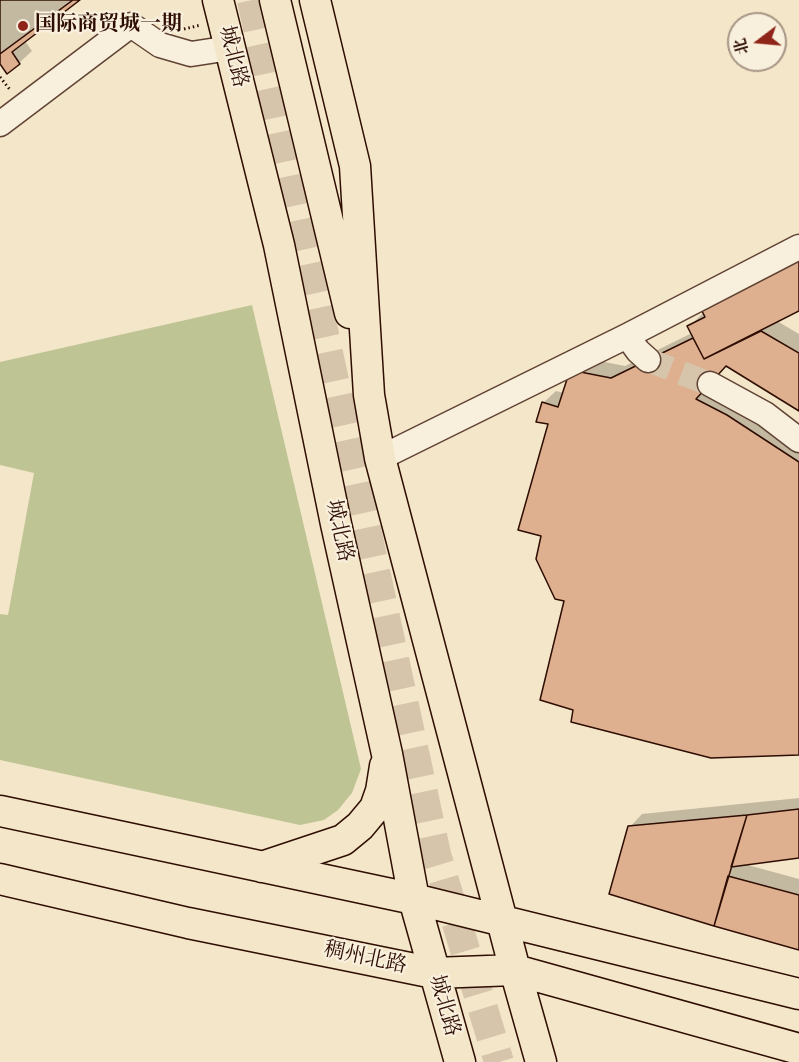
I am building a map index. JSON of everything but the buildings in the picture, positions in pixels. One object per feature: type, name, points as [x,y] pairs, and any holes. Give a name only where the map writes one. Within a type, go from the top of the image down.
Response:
[{"type":"main road","name":"城北路","points":[[218,0],[279,245],[336,524],[387,754],[414,899],[460,1062]]},
{"type":"main road","points":[[275,0],[369,395],[380,458],[541,1062]]},
{"type":"main road","points":[[315,0],[355,166],[369,395]]},
{"type":"main road","points":[[260,867],[343,840],[360,826],[375,808],[381,791],[387,754]]},
{"type":"main road","points":[[0,811],[414,899],[799,994]]},
{"type":"main road","name":"稠州北路","points":[[0,879],[188,923],[434,973],[515,970],[799,1049]]},
{"type":"street","points":[[0,124],[131,25],[160,45],[191,54],[230,48]]},
{"type":"street","points":[[380,458],[627,336],[799,247]]},
{"type":"street","points":[[627,336],[648,360]]},
{"type":"street","points":[[710,384],[765,414],[799,440]]},
{"type":"green space","points":[[252,305],[361,769],[352,793],[338,810],[324,820],[300,825],[0,760],[0,614],[8,615],[34,473],[0,465],[0,362]]},
{"type":"tunnel","points":[[252,0],[436,854],[499,1062]]},
{"type":"tunnel","points":[[648,360],[710,384]]},
{"type":"place","name":"国际商贸城一期","points":[[23,26]]}]
